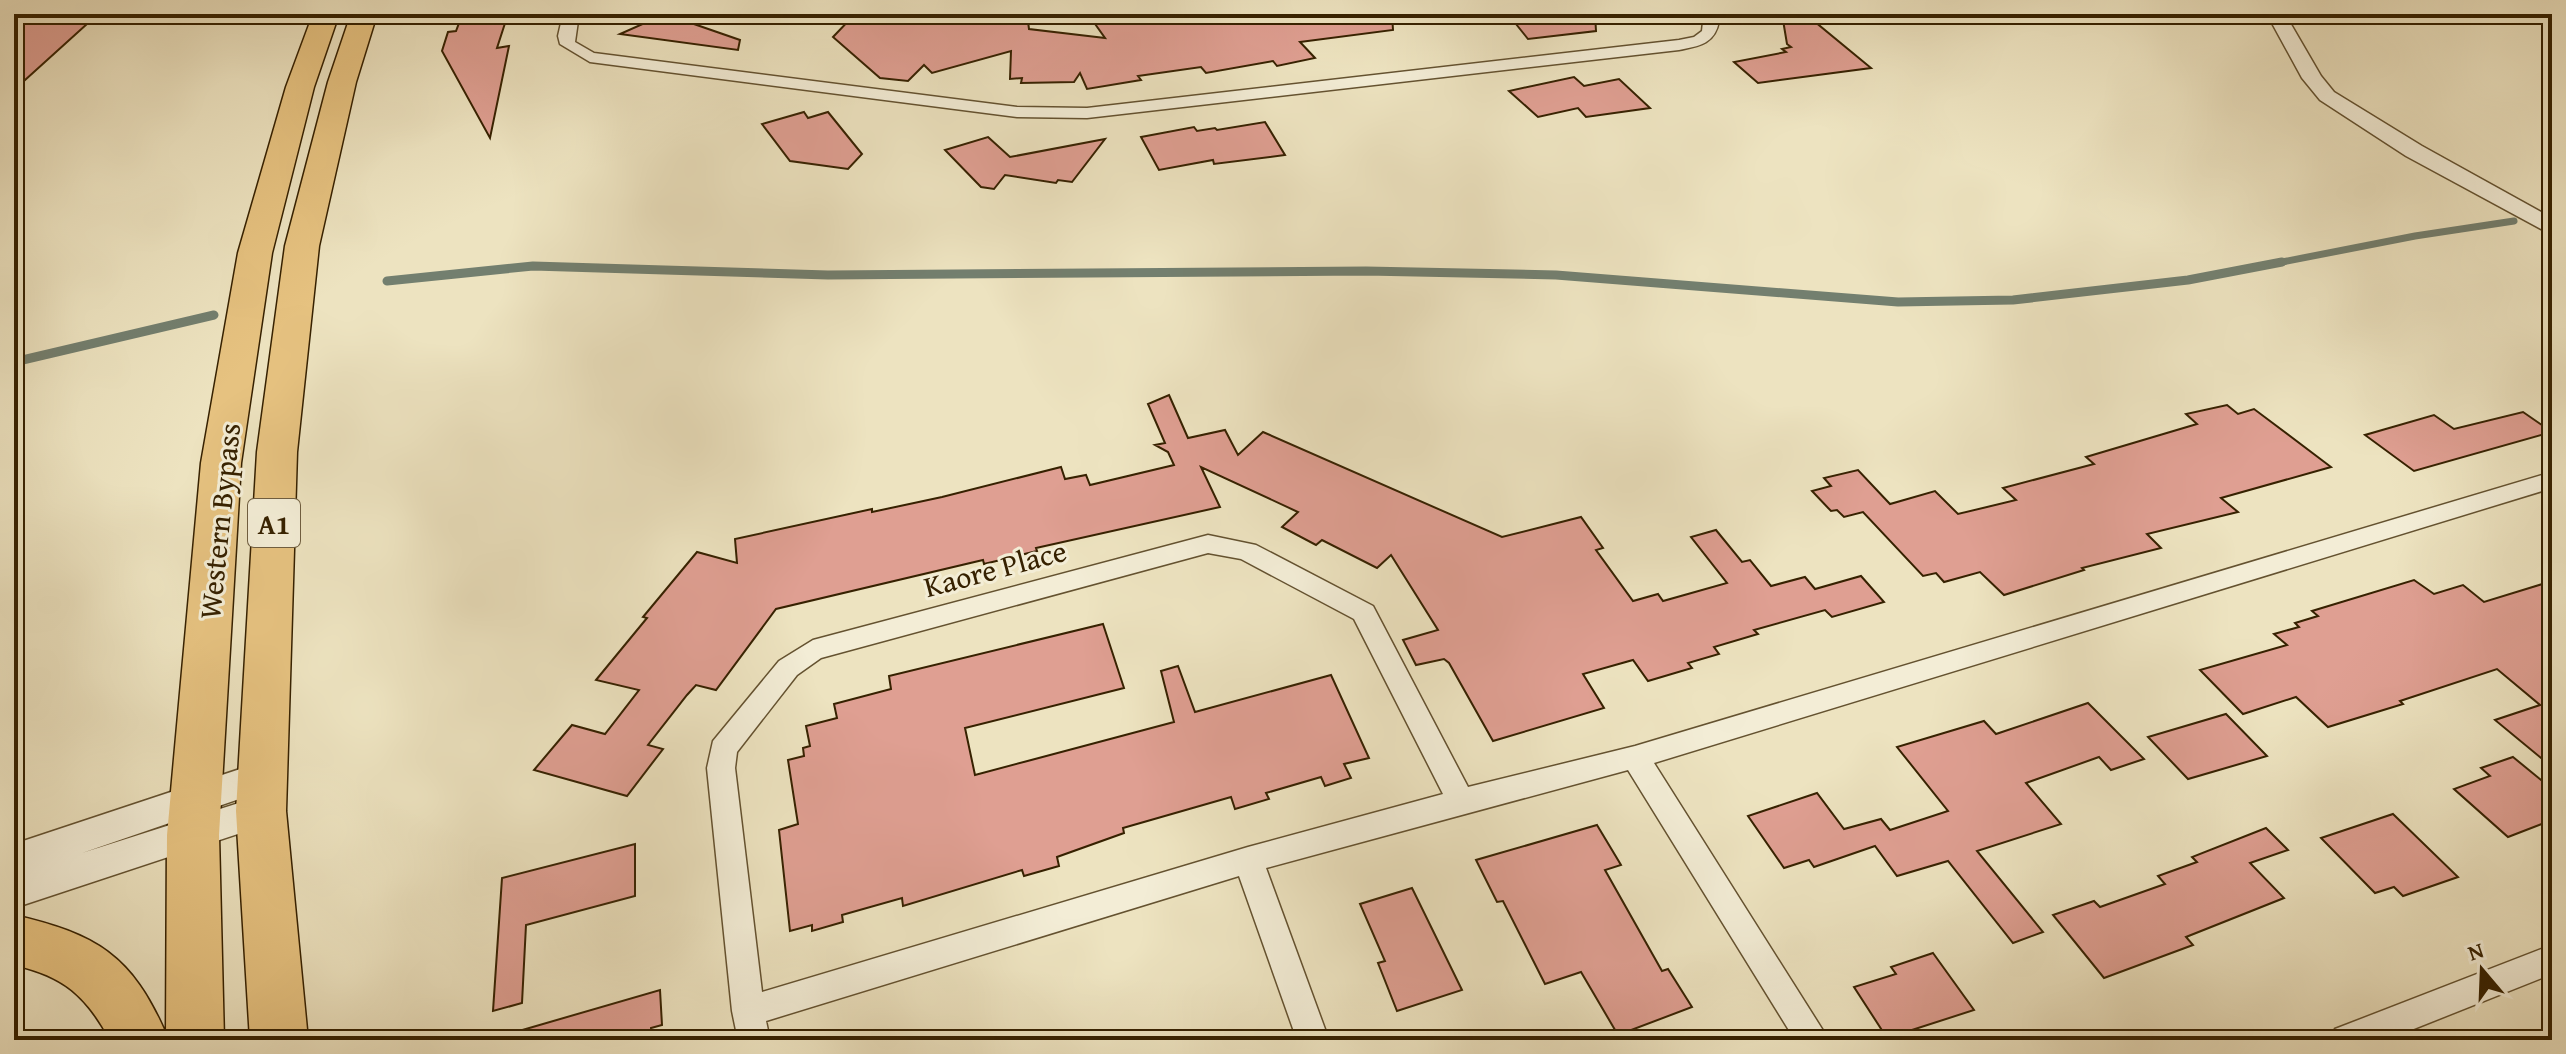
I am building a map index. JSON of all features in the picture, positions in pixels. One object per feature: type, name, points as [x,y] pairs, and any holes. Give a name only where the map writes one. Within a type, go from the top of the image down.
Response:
[{"type":"highway","name":"Western Bypass","points":[[195,1040],[194,818],[221,463],[255,253],[300,87],[326,14]]},
{"type":"highway","name":"Western Bypass","points":[[279,1040],[261,794],[277,452],[302,246],[342,82],[364,14]]},
{"type":"highway","points":[[14,940],[53,948],[97,972],[126,1009],[140,1040]]},
{"type":"street","points":[[571,14],[566,36],[568,44],[590,57],[1052,114],[1087,113],[1699,41],[1709,33],[1711,21],[1704,14]]},
{"type":"street","points":[[2276,14],[2312,78],[2327,96],[2414,151],[2552,228]]},
{"type":"street","points":[[751,1025],[1248,860],[1635,757],[2552,480]]},
{"type":"street","name":"Kaore Place","points":[[751,1025],[721,768],[723,749],[788,668],[813,650],[1208,544],[1228,545],[1247,551],[1364,613],[1461,801]]},
{"type":"street","points":[[1635,757],[1813,1040]]},
{"type":"street","points":[[14,891],[261,794]]},
{"type":"street","points":[[14,860],[194,818]]},
{"type":"street","points":[[1248,860],[1313,1040]]},
{"type":"street","points":[[2347,1040],[2552,959]]},
{"type":"building","points":[[34,14],[98,14],[14,90],[14,31]]},
{"type":"building","points":[[508,14],[497,48],[509,46],[490,138],[442,51],[448,32],[456,31],[461,18]]},
{"type":"building","points":[[665,14],[740,40],[738,50],[620,34]]},
{"type":"building","points":[[905,14],[1027,14],[1029,29],[1105,38],[1088,14],[1392,14],[1393,30],[1300,42],[1315,58],[1277,66],[1273,61],[1206,73],[1201,67],[1138,76],[1141,80],[1087,89],[1080,73],[1074,82],[1021,83],[1022,78],[1010,79],[1011,51],[932,73],[924,65],[908,81],[880,78],[833,37],[854,15],[912,20]]},
{"type":"building","points":[[1508,14],[1595,14],[1596,31],[1528,39]]},
{"type":"building","points":[[1782,14],[1809,17],[1871,68],[1758,83],[1734,62],[1786,52],[1782,49],[1791,47],[1787,44]]},
{"type":"building","points":[[1574,77],[1584,86],[1619,79],[1650,108],[1586,117],[1578,108],[1538,117],[1509,91]]},
{"type":"building","points":[[804,112],[808,118],[828,112],[862,154],[848,169],[790,161],[762,124]]},
{"type":"building","points":[[1265,122],[1285,155],[1214,164],[1213,160],[1159,170],[1141,137],[1194,127],[1197,131],[1217,130]]},
{"type":"building","points":[[988,137],[1010,157],[1105,139],[1072,182],[1058,180],[1056,183],[1005,175],[994,189],[981,187],[945,150]]},
{"type":"building","points":[[1169,395],[1188,438],[1225,430],[1238,455],[1263,432],[1502,537],[1581,517],[1603,548],[1596,550],[1633,601],[1658,594],[1663,601],[1727,583],[1691,537],[1716,530],[1742,562],[1750,560],[1771,586],[1805,577],[1815,589],[1861,576],[1884,602],[1832,617],[1825,610],[1754,630],[1758,634],[1714,647],[1719,654],[1688,663],[1692,668],[1648,681],[1633,660],[1583,674],[1604,708],[1493,741],[1449,663],[1444,659],[1416,665],[1403,640],[1438,630],[1391,555],[1377,568],[1322,540],[1316,545],[1282,527],[1298,512],[1201,467],[1220,507],[1036,548],[1037,551],[984,564],[983,560],[776,609],[716,690],[696,685],[687,695],[648,745],[663,749],[627,796],[534,770],[572,725],[605,734],[639,690],[596,680],[697,552],[737,563],[735,539],[942,497],[1061,467],[1065,479],[1086,475],[1090,485],[1174,465],[1168,452],[1155,445],[1165,443],[1148,404]]},
{"type":"building","points":[[2227,405],[2238,414],[2254,409],[2331,467],[2221,498],[2238,512],[2147,534],[2161,548],[2082,568],[2084,570],[2004,595],[1980,572],[1944,582],[1936,573],[1923,576],[1863,512],[1844,517],[1837,510],[1831,511],[1812,491],[1831,486],[1824,478],[1858,470],[1890,504],[1935,491],[1958,514],[2016,500],[2003,488],[2094,464],[2086,457],[2197,424],[2186,414]]},
{"type":"building","points":[[2523,412],[2552,432],[2414,471],[2365,435],[2434,415],[2454,429]]},
{"type":"building","points":[[2414,580],[2434,594],[2463,585],[2484,602],[2552,581],[2552,767],[2495,720],[2540,705],[2497,669],[2400,701],[2403,704],[2328,727],[2296,697],[2243,714],[2200,670],[2287,645],[2274,634],[2299,627],[2295,623],[2318,616],[2312,611]]},
{"type":"building","points":[[1103,624],[1124,688],[965,728],[975,775],[1174,722],[1161,671],[1178,666],[1195,712],[1331,675],[1369,758],[1344,764],[1351,778],[1325,786],[1321,777],[1266,793],[1269,799],[1235,809],[1231,797],[1123,828],[1124,833],[1057,857],[1059,866],[1024,876],[1022,870],[903,906],[902,898],[842,915],[843,922],[812,931],[812,925],[790,931],[779,830],[798,824],[788,760],[804,756],[803,748],[810,746],[806,726],[837,718],[834,704],[891,689],[889,676]]},
{"type":"building","points":[[2088,703],[2144,759],[2111,770],[2099,757],[2026,783],[2061,824],[1977,851],[2043,932],[2013,943],[1948,861],[1897,876],[1875,846],[1814,867],[1809,860],[1784,868],[1748,816],[1817,793],[1844,829],[1881,819],[1890,830],[1948,811],[1897,747],[1984,721],[1996,734]]},
{"type":"building","points":[[2226,714],[2267,756],[2188,779],[2148,737]]},
{"type":"building","points":[[2513,757],[2552,789],[2552,820],[2508,837],[2454,789],[2490,776],[2481,768]]},
{"type":"building","points":[[2393,814],[2458,877],[2403,896],[2394,887],[2375,893],[2321,838]]},
{"type":"building","points":[[1597,825],[1621,865],[1605,870],[1662,971],[1668,969],[1692,1007],[1618,1035],[1581,972],[1545,984],[1503,901],[1497,902],[1476,860]]},
{"type":"building","points":[[2266,828],[2288,850],[2250,863],[2284,898],[2186,937],[2193,945],[2104,978],[2053,915],[2094,901],[2100,907],[2165,884],[2158,876],[2197,862],[2192,857]]},
{"type":"building","points":[[635,844],[635,896],[526,925],[522,1003],[493,1011],[502,878]]},
{"type":"building","points":[[1412,888],[1462,990],[1397,1011],[1378,963],[1385,961],[1360,904]]},
{"type":"building","points":[[1933,953],[1974,1010],[1887,1038],[1854,987],[1896,974],[1891,967]]},
{"type":"building","points":[[660,990],[662,1025],[651,1028],[652,1040],[513,1040],[512,1033]]},
{"type":"waterway","points":[[2272,264],[2415,236],[2514,221]]},
{"type":"waterway","points":[[387,281],[533,266],[828,275],[1366,271],[1556,275],[1898,302],[2013,300],[2188,280],[2282,262]]},
{"type":"waterway","points":[[14,362],[214,315]]}]
